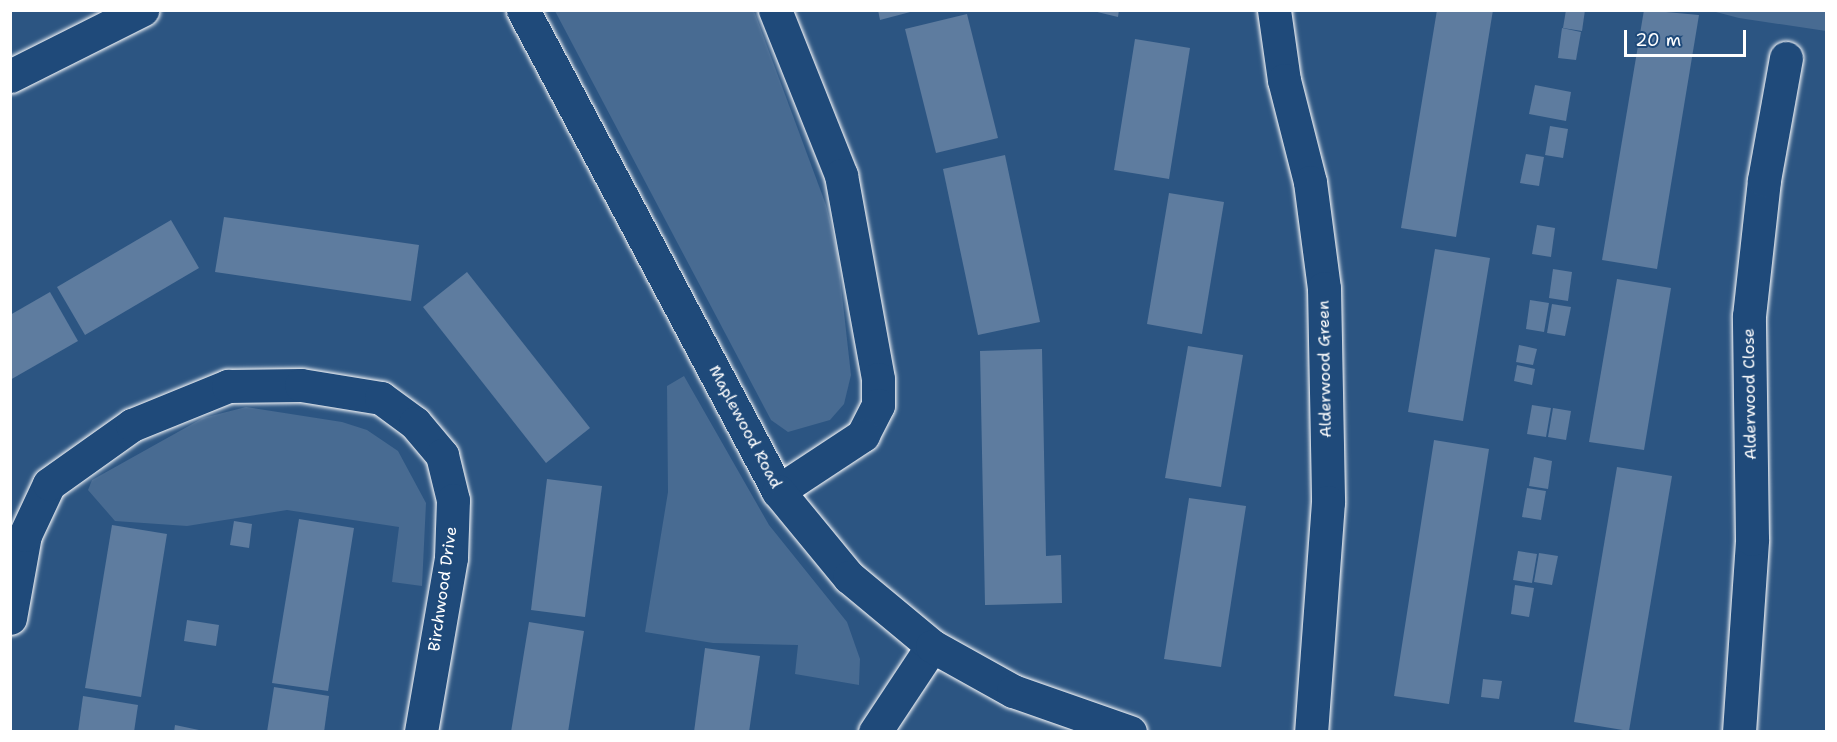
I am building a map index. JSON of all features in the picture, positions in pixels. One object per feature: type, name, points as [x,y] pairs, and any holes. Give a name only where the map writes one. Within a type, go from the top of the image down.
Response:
[{"type":"street","points":[[10,76],[142,10]]},
{"type":"street","name":"Maplewood Road","points":[[523,10],[778,490],[849,577],[932,646],[1013,692],[1130,732]]},
{"type":"street","points":[[775,10],[841,175],[879,379],[878,405],[863,435],[778,490]]},
{"type":"street","name":"Alderwood Green","points":[[1275,10],[1284,80],[1310,182],[1324,288],[1328,502],[1311,732]]},
{"type":"street","name":"Alderwood Close","points":[[1739,732],[1752,539],[1750,292],[1786,58]]},
{"type":"street","name":"Birchwood Drive","points":[[10,618],[25,535],[49,484],[132,424],[228,386],[301,385],[381,399],[415,423],[442,455],[453,500],[450,558],[421,732]]},
{"type":"street","points":[[875,732],[932,646]]},
{"type":"shaded area","points":[[555,11],[754,11],[826,205],[837,250],[851,375],[844,404],[830,420],[788,432],[771,420]]},
{"type":"shaded area","points":[[1712,11],[1826,11],[1826,31],[1739,18]]},
{"type":"shaded area","points":[[684,376],[769,525],[847,622],[860,659],[859,685],[795,674],[798,645],[713,643],[645,632],[668,492],[667,386]]},
{"type":"shaded area","points":[[246,407],[342,422],[367,430],[398,451],[426,503],[422,586],[392,582],[399,527],[287,510],[187,526],[115,521],[88,490],[92,480],[203,418]]},
{"type":"building","points":[[878,10],[914,10],[914,11],[880,20]]},
{"type":"building","points":[[1089,10],[1119,10],[1118,17]]},
{"type":"building","points":[[1437,10],[1493,10],[1456,237],[1401,228]]},
{"type":"building","points":[[1566,10],[1585,10],[1582,31],[1563,28]]},
{"type":"building","points":[[1644,10],[1699,15],[1657,269],[1602,260]]},
{"type":"building","points":[[967,14],[998,138],[936,153],[905,29]]},
{"type":"building","points":[[1562,28],[1581,32],[1576,60],[1558,58]]},
{"type":"building","points":[[1135,39],[1190,48],[1169,179],[1114,170]]},
{"type":"building","points":[[1535,85],[1571,92],[1566,121],[1529,114]]},
{"type":"building","points":[[1550,126],[1568,129],[1563,158],[1545,155]]},
{"type":"building","points":[[1526,154],[1544,157],[1539,186],[1520,183]]},
{"type":"building","points":[[1005,155],[1040,322],[978,335],[943,169]]},
{"type":"building","points":[[1169,193],[1224,202],[1202,334],[1147,324]]},
{"type":"building","points":[[224,217],[419,245],[411,301],[215,272]]},
{"type":"building","points":[[171,220],[199,268],[85,335],[57,287]]},
{"type":"building","points":[[1537,225],[1555,228],[1551,257],[1532,254]]},
{"type":"building","points":[[1435,249],[1490,258],[1463,421],[1408,412]]},
{"type":"building","points":[[1553,269],[1572,272],[1568,301],[1549,298]]},
{"type":"building","points":[[467,272],[590,428],[546,463],[423,307]]},
{"type":"building","points":[[1617,279],[1671,288],[1644,450],[1589,442]]},
{"type":"building","points":[[50,292],[78,341],[10,380],[10,315]]},
{"type":"building","points":[[1530,300],[1549,303],[1544,332],[1526,329]]},
{"type":"building","points":[[1552,304],[1571,307],[1565,336],[1547,333]]},
{"type":"building","points":[[1519,345],[1537,349],[1533,365],[1516,362]]},
{"type":"building","points":[[1188,346],[1243,355],[1221,487],[1165,478]]},
{"type":"building","points":[[1042,349],[1046,556],[1061,555],[1062,603],[985,605],[980,351]]},
{"type":"building","points":[[1517,365],[1535,369],[1532,385],[1514,381]]},
{"type":"building","points":[[1532,405],[1551,408],[1546,437],[1527,434]]},
{"type":"building","points":[[1553,408],[1571,411],[1566,440],[1548,437]]},
{"type":"building","points":[[1434,440],[1489,449],[1449,704],[1394,696]]},
{"type":"building","points":[[1534,457],[1552,461],[1548,489],[1529,486]]},
{"type":"building","points":[[1617,467],[1672,476],[1629,731],[1574,722]]},
{"type":"building","points":[[547,479],[602,486],[585,617],[531,610]]},
{"type":"building","points":[[1527,488],[1546,491],[1541,520],[1522,517]]},
{"type":"building","points":[[1189,498],[1246,506],[1221,667],[1164,659]]},
{"type":"building","points":[[299,519],[354,528],[328,691],[272,683]]},
{"type":"building","points":[[234,521],[252,524],[249,548],[230,545]]},
{"type":"building","points":[[112,525],[167,534],[141,697],[85,688]]},
{"type":"building","points":[[1518,551],[1537,554],[1532,583],[1513,580]]},
{"type":"building","points":[[1539,553],[1558,556],[1552,585],[1534,582]]},
{"type":"building","points":[[1515,585],[1534,588],[1529,617],[1511,614]]},
{"type":"building","points":[[187,620],[219,625],[216,646],[184,641]]},
{"type":"building","points":[[529,622],[584,631],[568,732],[511,732]]},
{"type":"building","points":[[705,648],[760,656],[749,732],[694,732]]},
{"type":"building","points":[[1483,679],[1502,681],[1499,699],[1481,697]]},
{"type":"building","points":[[274,687],[329,696],[324,732],[267,732]]},
{"type":"building","points":[[83,696],[138,705],[134,732],[78,732]]},
{"type":"building","points":[[175,725],[199,730],[199,732],[174,732]]}]
